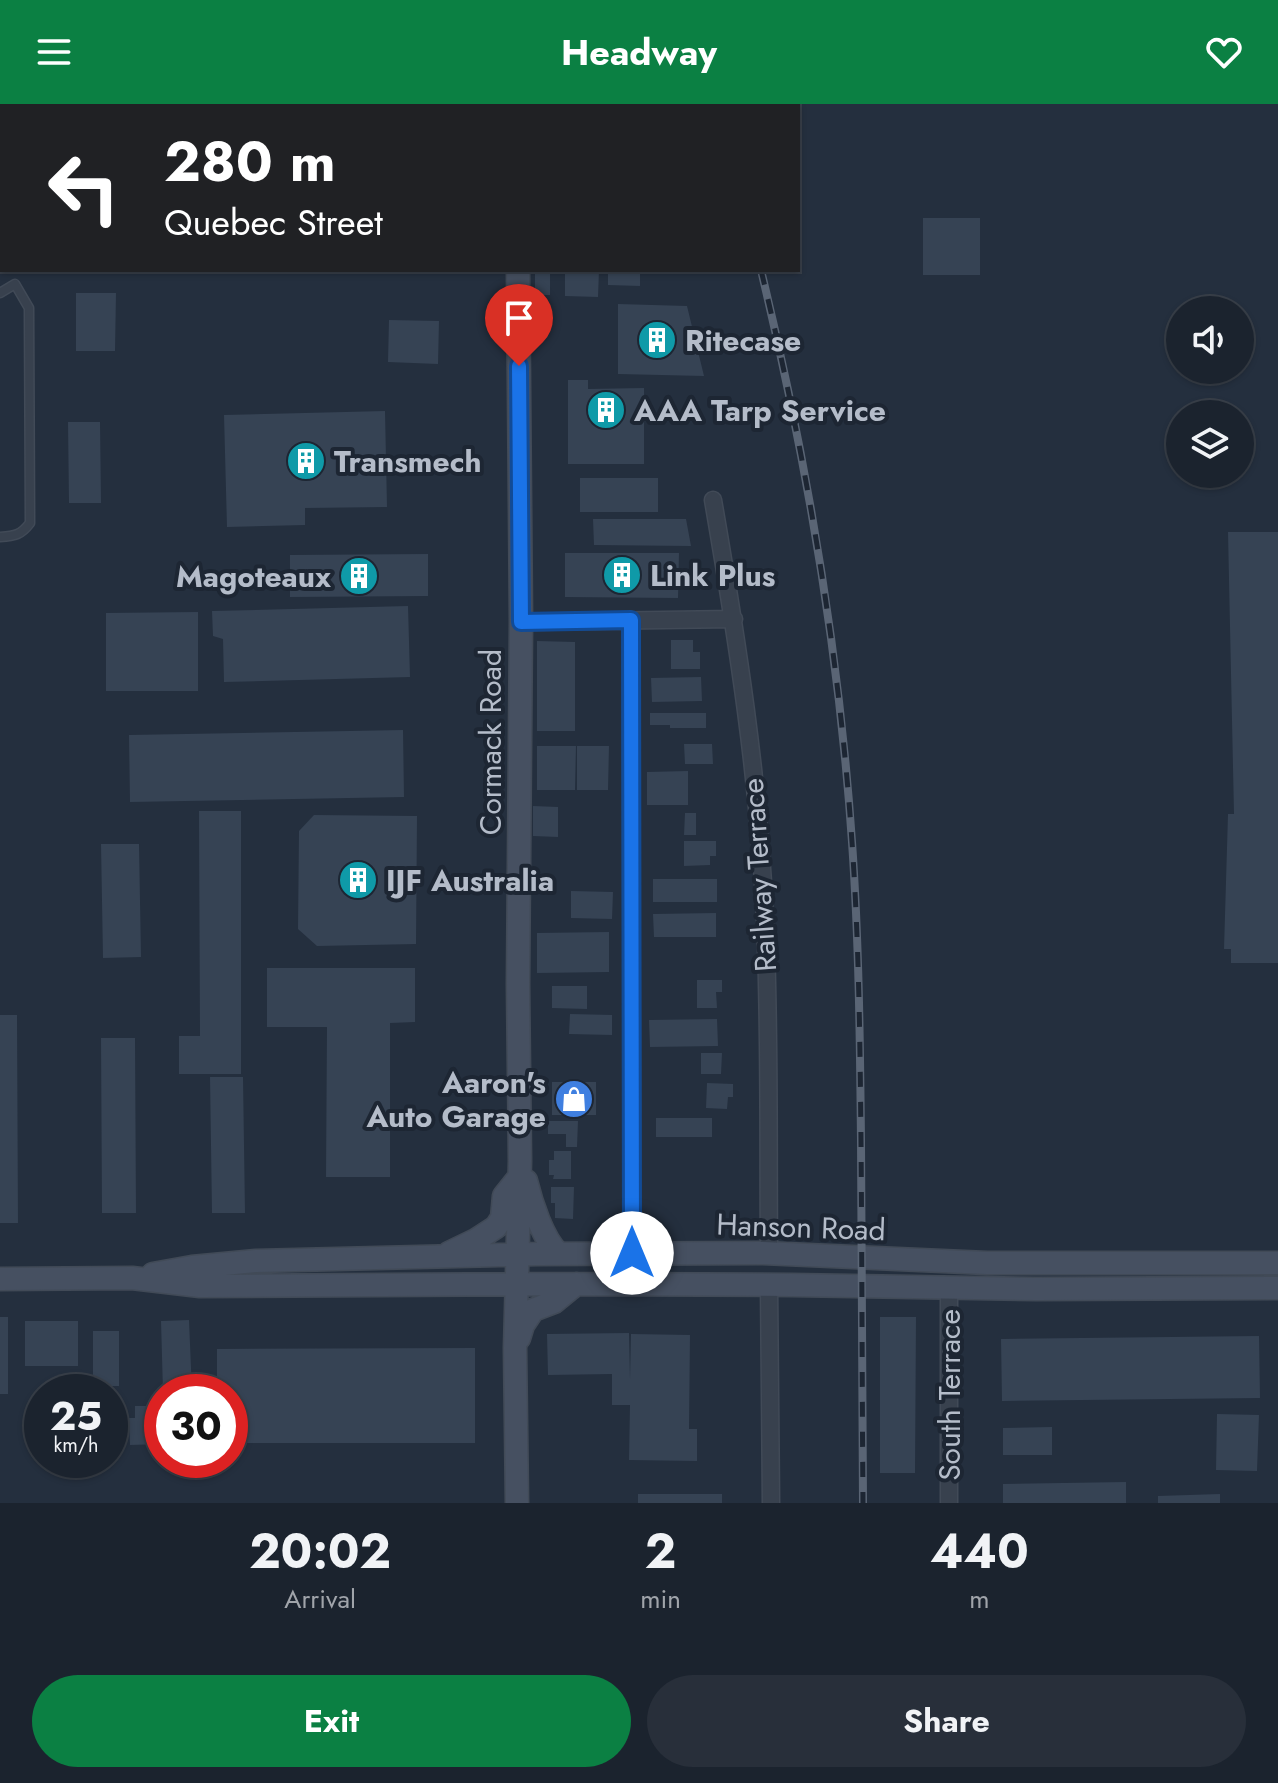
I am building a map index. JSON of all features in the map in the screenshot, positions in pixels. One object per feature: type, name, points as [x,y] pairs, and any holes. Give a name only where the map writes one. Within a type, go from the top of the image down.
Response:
[{"type":"main road","name":"Cormack Road","points":[[517,1503],[515,1348],[520,1168],[521,622],[518,272]]},
{"type":"main road","points":[[520,1168],[547,1238],[559,1254]]},
{"type":"main road","points":[[441,1256],[496,1227],[502,1218],[504,1196],[520,1168]]},
{"type":"main road","name":"Hanson Road","points":[[132,1278],[192,1267],[256,1261],[632,1253],[769,1253],[987,1263],[1278,1263]]},
{"type":"main road","points":[[949,1287],[959,1276],[987,1263]]},
{"type":"main road","name":"Hanson Road","points":[[0,1279],[132,1278],[200,1286],[576,1284],[1278,1288]]},
{"type":"main road","points":[[515,1348],[523,1325],[533,1310],[554,1302],[576,1284]]},
{"type":"main road","points":[[466,1285],[485,1288],[500,1295],[515,1348]]},
{"type":"street","name":"Railway Terrace","points":[[713,500],[748,721],[765,918],[769,1253]]},
{"type":"street","points":[[521,622],[734,619]]},
{"type":"street","points":[[631,620],[632,1253]]},
{"type":"street","points":[[769,1285],[771,1503]]},
{"type":"street","name":"South Terrace","points":[[949,1287],[949,1503]]},
{"type":"lane","points":[[0,293],[15,284],[29,308],[30,523],[24,532],[16,536],[0,537]]},
{"type":"building","points":[[923,218],[980,218],[980,275],[923,275]]},
{"type":"building","points":[[535,272],[550,272],[550,295],[535,295]]},
{"type":"building","points":[[565,272],[599,272],[598,297],[565,296]]},
{"type":"building","points":[[608,272],[640,272],[640,286],[608,285]]},
{"type":"building","points":[[76,293],[116,293],[115,351],[76,351]]},
{"type":"building","name":"Ritecase","points":[[618,304],[687,306],[704,376],[618,374]]},
{"type":"building","points":[[389,320],[439,321],[438,364],[388,362]]},
{"type":"building","points":[[568,380],[588,380],[588,389],[644,388],[644,464],[568,464]]},
{"type":"building","name":"Transmech","points":[[385,411],[387,507],[305,508],[305,525],[227,527],[224,415]]},
{"type":"building","points":[[68,422],[100,422],[101,503],[69,503]]},
{"type":"building","points":[[580,478],[658,478],[658,512],[580,512]]},
{"type":"building","points":[[593,519],[686,519],[691,546],[594,545]]},
{"type":"building","points":[[1228,532],[1278,532],[1278,963],[1231,963],[1231,949],[1224,949],[1228,814],[1234,814]]},
{"type":"building","name":"Link Plus","points":[[565,553],[679,553],[678,598],[565,597]]},
{"type":"building","name":"Magoteaux","points":[[428,554],[428,596],[290,597],[290,555]]},
{"type":"building","points":[[408,606],[410,677],[224,682],[223,639],[213,636],[212,611]]},
{"type":"building","points":[[198,612],[198,691],[106,691],[106,613]]},
{"type":"building","points":[[671,640],[693,640],[693,652],[700,652],[700,669],[671,669]]},
{"type":"building","points":[[537,641],[575,642],[575,731],[537,731]]},
{"type":"building","points":[[701,677],[702,701],[652,702],[651,678]]},
{"type":"building","points":[[650,713],[706,713],[706,728],[650,725]]},
{"type":"building","points":[[403,730],[404,797],[130,802],[129,735]]},
{"type":"building","points":[[684,744],[712,744],[713,764],[685,764]]},
{"type":"building","points":[[537,746],[576,746],[575,790],[537,790]]},
{"type":"building","points":[[577,746],[609,746],[608,790],[577,790]]},
{"type":"building","points":[[688,771],[688,805],[647,805],[647,772]]},
{"type":"building","points":[[533,806],[558,807],[558,837],[533,836]]},
{"type":"building","points":[[199,811],[241,811],[241,1074],[179,1074],[179,1036],[200,1036]]},
{"type":"building","points":[[685,813],[696,813],[696,835],[684,835]]},
{"type":"building","name":"IJF Australia","points":[[314,815],[417,816],[416,944],[317,946],[298,929],[299,831]]},
{"type":"building","points":[[684,841],[716,841],[716,856],[710,856],[710,865],[684,866]]},
{"type":"building","points":[[101,844],[139,844],[141,957],[103,958]]},
{"type":"building","points":[[653,879],[717,879],[717,902],[653,902]]},
{"type":"building","points":[[571,891],[613,892],[612,919],[571,918]]},
{"type":"building","points":[[716,913],[716,937],[654,937],[653,914]]},
{"type":"building","points":[[609,932],[609,972],[537,973],[537,933]]},
{"type":"building","points":[[267,968],[415,968],[415,1022],[390,1023],[390,1177],[326,1177],[327,1027],[267,1027]]},
{"type":"building","points":[[697,980],[722,980],[722,992],[716,992],[717,1008],[697,1008]]},
{"type":"building","points":[[552,986],[587,986],[587,1009],[552,1008]]},
{"type":"building","points":[[570,1014],[612,1015],[612,1035],[569,1034]]},
{"type":"building","points":[[0,1015],[17,1015],[18,1223],[0,1223]]},
{"type":"building","points":[[717,1019],[718,1046],[650,1047],[649,1020]]},
{"type":"building","points":[[101,1038],[135,1038],[136,1213],[102,1213]]},
{"type":"building","points":[[701,1053],[722,1053],[721,1074],[701,1074]]},
{"type":"building","points":[[210,1077],[243,1077],[245,1213],[212,1213]]},
{"type":"building","name":"Aaron's Auto Garage","points":[[552,1082],[596,1082],[596,1115],[552,1115]]},
{"type":"building","points":[[707,1083],[733,1084],[733,1097],[728,1097],[727,1109],[706,1108]]},
{"type":"building","points":[[656,1118],[712,1118],[712,1137],[656,1137]]},
{"type":"building","points":[[548,1121],[578,1121],[577,1147],[566,1147],[566,1134],[548,1134]]},
{"type":"building","points":[[554,1151],[571,1151],[571,1179],[553,1179],[554,1175],[549,1175],[549,1160],[554,1160]]},
{"type":"building","points":[[551,1187],[574,1187],[573,1219],[555,1218]]},
{"type":"building","points":[[0,1317],[8,1317],[8,1394],[0,1394]]},
{"type":"building","points":[[880,1317],[916,1317],[915,1473],[880,1473]]},
{"type":"building","points":[[189,1320],[191,1374],[162,1374],[161,1321]]},
{"type":"building","points":[[25,1321],[78,1321],[78,1366],[25,1366]]},
{"type":"building","points":[[93,1331],[119,1331],[119,1374],[93,1374]]},
{"type":"building","points":[[629,1333],[630,1379],[631,1334],[690,1335],[689,1429],[697,1429],[697,1461],[629,1460],[630,1405],[612,1405],[612,1374],[548,1375],[547,1334]]},
{"type":"building","points":[[1259,1336],[1260,1398],[1002,1401],[1001,1339]]},
{"type":"building","points":[[475,1348],[475,1443],[248,1443],[248,1374],[217,1374],[217,1349]]},
{"type":"building","points":[[135,1406],[144,1406],[144,1445],[130,1445],[129,1418],[135,1418]]},
{"type":"building","points":[[1217,1414],[1259,1415],[1257,1471],[1216,1470]]},
{"type":"building","points":[[1052,1427],[1052,1455],[1003,1455],[1003,1428]]},
{"type":"building","points":[[1126,1482],[1126,1503],[1003,1503],[1003,1484]]},
{"type":"building","points":[[638,1494],[722,1494],[722,1503],[638,1503]]},
{"type":"building","points":[[1220,1494],[1220,1503],[1158,1503],[1158,1496]]},
{"type":"railway","points":[[761,272],[806,483],[829,626],[846,770],[859,992],[863,1503]]},
{"type":"place","name":"Ritecase","points":[[657,340]]},
{"type":"place","name":"AAA Tarp Service","points":[[606,410]]},
{"type":"place","name":"Transmech","points":[[306,461]]},
{"type":"place","name":"Link Plus","points":[[622,575]]},
{"type":"place","name":"Magoteaux","points":[[359,576]]},
{"type":"place","name":"IJF Australia","points":[[358,880]]},
{"type":"place","name":"Aaron's Auto Garage","points":[[574,1099]]},
{"type":"route","points":[[519,366],[521,622],[631,620],[632,1253]]}]
